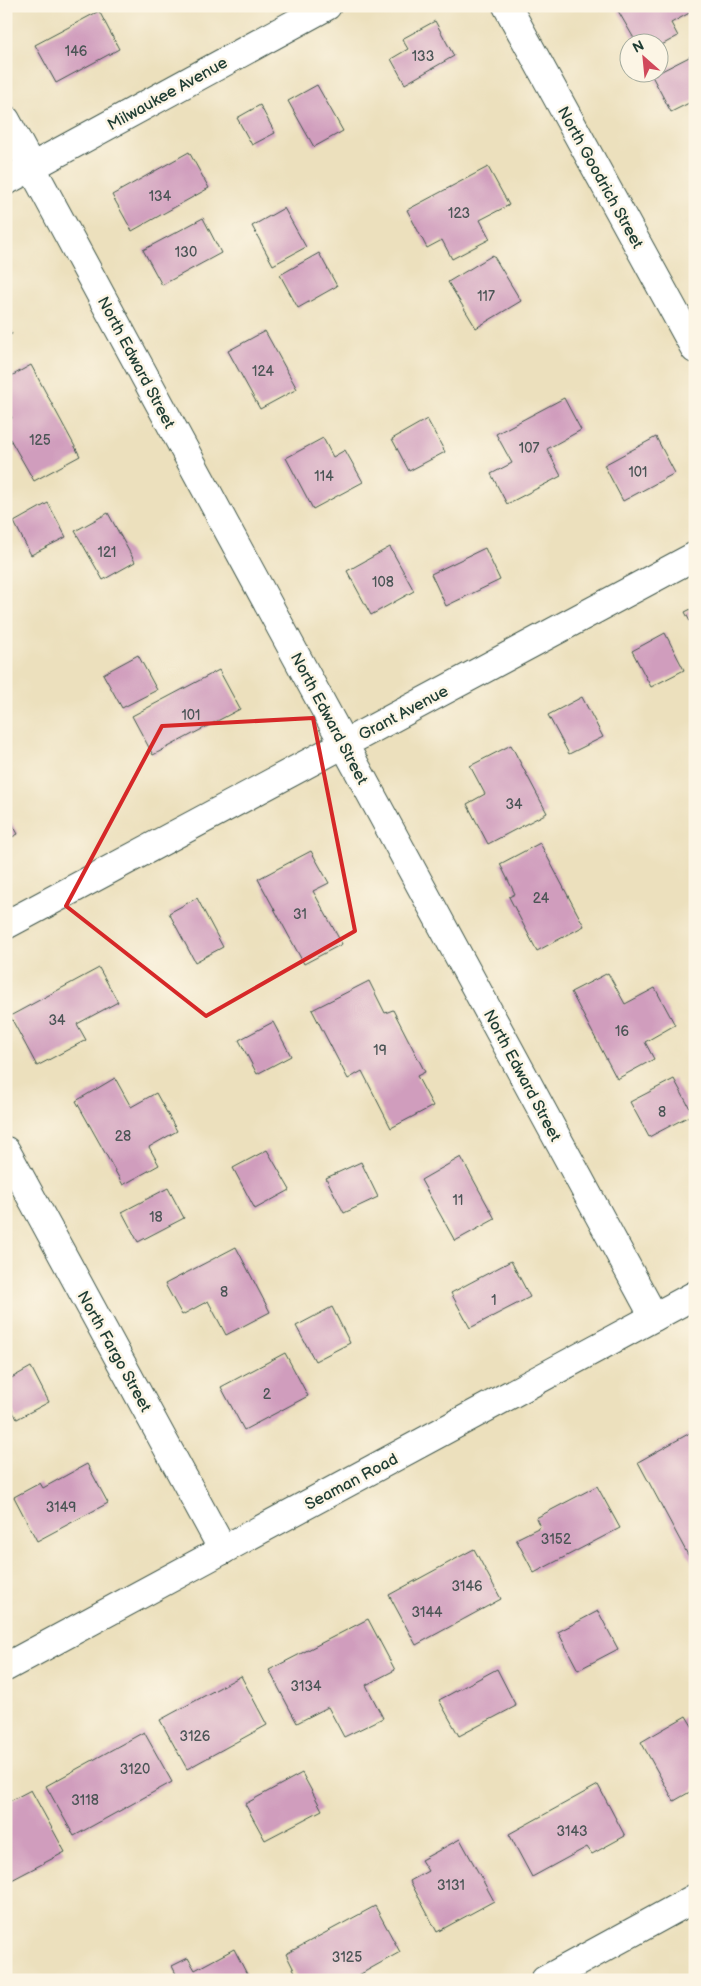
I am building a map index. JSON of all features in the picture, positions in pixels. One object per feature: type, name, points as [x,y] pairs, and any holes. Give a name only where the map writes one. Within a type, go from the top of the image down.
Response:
[{"type":"street","name":"Milwaukee Avenue","points":[[6,181],[327,6]]},
{"type":"street","name":"North Goodrich Street","points":[[507,6],[695,349]]},
{"type":"street","name":"North Edward Street","points":[[6,120],[654,1317]]},
{"type":"street","name":"Grant Avenue","points":[[6,925],[695,556]]},
{"type":"street","name":"North Fargo Street","points":[[6,1152],[223,1550]]},
{"type":"street","name":"Seaman Road","points":[[6,1667],[695,1295]]},
{"type":"street","points":[[545,1980],[695,1898]]},
{"type":"highlighted area","points":[[313,718],[355,931],[206,1016],[66,906],[162,726]]},
{"type":"building","points":[[622,6],[693,6],[695,10],[671,23],[678,36],[668,42],[668,32],[630,32],[617,9]]},
{"type":"building","points":[[99,11],[119,49],[56,83],[35,45]]},
{"type":"building","points":[[435,21],[454,56],[405,84],[391,59],[408,49],[402,39]]},
{"type":"building","points":[[695,54],[695,100],[671,112],[655,82],[668,82],[668,68]]},
{"type":"building","points":[[317,85],[343,131],[314,147],[288,101]]},
{"type":"building","points":[[260,105],[275,133],[252,145],[237,118]]},
{"type":"building","points":[[189,152],[209,188],[132,231],[112,195]]},
{"type":"building","points":[[488,167],[509,205],[480,220],[490,239],[452,259],[442,240],[427,248],[407,210]]},
{"type":"building","points":[[284,208],[306,247],[273,265],[252,226]]},
{"type":"building","points":[[203,218],[221,253],[162,285],[143,250]]},
{"type":"building","points":[[319,253],[337,286],[298,308],[280,275]]},
{"type":"building","points":[[493,255],[521,301],[476,328],[448,282]]},
{"type":"building","points":[[6,324],[12,334],[6,337]]},
{"type":"building","points":[[265,331],[297,389],[260,409],[228,351]]},
{"type":"building","points":[[31,365],[80,456],[34,481],[6,432],[6,421],[12,418],[6,407],[6,379]]},
{"type":"building","points":[[564,398],[581,430],[547,449],[561,476],[507,504],[491,474],[512,463],[496,434]]},
{"type":"building","points":[[427,419],[445,452],[409,471],[392,439]]},
{"type":"building","points":[[656,437],[675,473],[623,501],[604,465]]},
{"type":"building","points":[[323,438],[333,457],[345,450],[363,482],[313,509],[286,458]]},
{"type":"building","points":[[48,503],[66,537],[31,555],[14,522]]},
{"type":"building","points":[[108,513],[135,562],[103,580],[75,531]]},
{"type":"building","points":[[390,547],[414,591],[371,615],[347,571]]},
{"type":"building","points":[[485,548],[500,580],[446,606],[431,574]]},
{"type":"building","points":[[695,607],[695,631],[685,612]]},
{"type":"building","points":[[665,633],[684,670],[651,687],[632,651]]},
{"type":"building","points":[[138,655],[157,690],[122,708],[103,674]]},
{"type":"building","points":[[219,670],[240,709],[153,755],[132,716]]},
{"type":"building","points":[[582,697],[603,737],[569,754],[548,715]]},
{"type":"building","points":[[511,745],[547,813],[488,844],[467,804],[485,794],[470,766]]},
{"type":"building","points":[[6,813],[18,834],[6,840]]},
{"type":"building","points":[[540,843],[584,926],[537,951],[509,897],[515,894],[500,864]]},
{"type":"building","points":[[311,851],[329,883],[313,891],[342,944],[304,964],[258,879]]},
{"type":"building","points":[[197,898],[223,947],[195,962],[169,913]]},
{"type":"building","points":[[99,968],[118,1002],[77,1024],[86,1040],[37,1066],[10,1016]]},
{"type":"building","points":[[608,973],[625,1004],[655,988],[675,1025],[645,1042],[654,1059],[617,1079],[571,992]]},
{"type":"building","points":[[369,981],[385,1013],[393,1010],[425,1072],[417,1076],[433,1106],[391,1128],[362,1071],[348,1079],[312,1010]]},
{"type":"building","points":[[273,1022],[291,1056],[257,1074],[239,1040]]},
{"type":"building","points":[[115,1078],[131,1107],[156,1093],[177,1131],[149,1147],[159,1165],[123,1185],[76,1101]]},
{"type":"building","points":[[674,1079],[693,1114],[649,1137],[630,1102]]},
{"type":"building","points":[[267,1150],[290,1190],[255,1209],[233,1168]]},
{"type":"building","points":[[461,1157],[495,1219],[455,1241],[421,1180]]},
{"type":"building","points":[[361,1162],[378,1197],[344,1213],[326,1178]]},
{"type":"building","points":[[168,1188],[184,1218],[138,1242],[122,1212]]},
{"type":"building","points":[[236,1247],[270,1312],[226,1335],[208,1301],[182,1315],[165,1284]]},
{"type":"building","points":[[511,1261],[530,1297],[470,1328],[451,1293]]},
{"type":"building","points":[[332,1307],[350,1343],[315,1361],[296,1326]]},
{"type":"building","points":[[285,1353],[308,1396],[244,1430],[221,1387]]},
{"type":"building","points":[[31,1367],[49,1402],[17,1419],[8,1403],[6,1404],[6,1381]]},
{"type":"building","points":[[690,1433],[695,1443],[695,1568],[638,1462]]},
{"type":"building","points":[[87,1464],[108,1503],[37,1541],[14,1497],[40,1483],[43,1488]]},
{"type":"building","points":[[597,1486],[620,1528],[534,1573],[516,1539],[540,1527],[536,1518]]},
{"type":"building","points":[[474,1549],[501,1599],[416,1645],[389,1595]]},
{"type":"building","points":[[598,1611],[618,1649],[578,1670],[558,1632]]},
{"type":"building","points":[[368,1619],[395,1670],[366,1685],[383,1718],[344,1737],[328,1707],[297,1723],[269,1670]]},
{"type":"building","points":[[497,1669],[516,1706],[459,1736],[439,1700]]},
{"type":"building","points":[[241,1676],[267,1725],[187,1769],[160,1720]]},
{"type":"building","points":[[686,1716],[695,1731],[695,1789],[674,1801],[641,1742]]},
{"type":"building","points":[[144,1732],[172,1782],[74,1836],[46,1786]]},
{"type":"building","points":[[302,1773],[322,1810],[265,1840],[245,1804]]},
{"type":"building","points":[[598,1785],[625,1836],[592,1854],[587,1847],[532,1877],[509,1834]]},
{"type":"building","points":[[31,1790],[65,1852],[6,1883],[6,1803]]},
{"type":"building","points":[[460,1839],[494,1901],[437,1932],[410,1881],[428,1871],[421,1860]]},
{"type":"building","points":[[375,1906],[400,1952],[350,1980],[299,1980],[286,1954]]},
{"type":"building","points":[[234,1949],[250,1980],[179,1980],[172,1966],[188,1958],[195,1970]]}]
